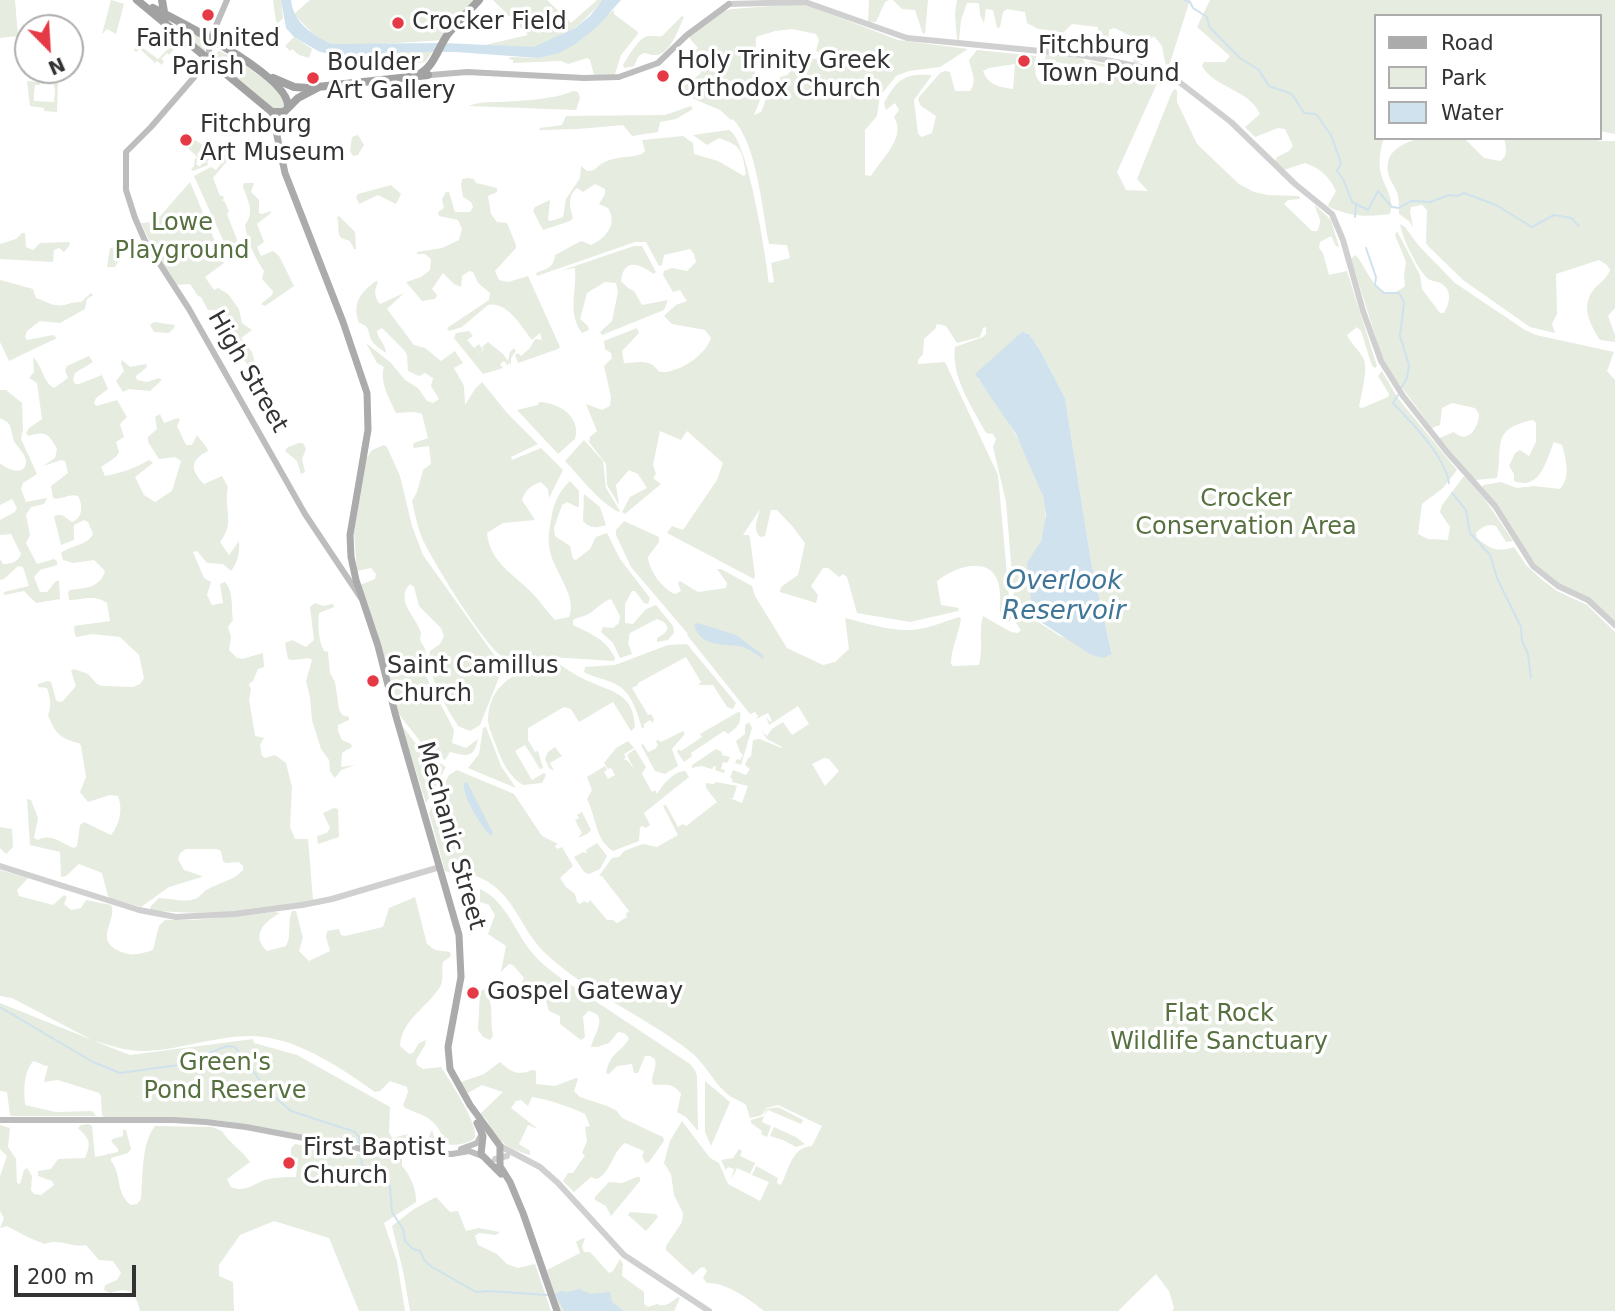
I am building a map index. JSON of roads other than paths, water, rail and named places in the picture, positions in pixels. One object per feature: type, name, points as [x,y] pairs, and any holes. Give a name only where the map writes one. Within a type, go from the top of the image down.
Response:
[{"type":"highway","points":[[142,3],[162,0]]},
{"type":"highway","points":[[162,0],[164,14]]},
{"type":"highway","points":[[162,0],[171,12],[175,24]]},
{"type":"highway","points":[[260,72],[294,87],[319,87],[412,77],[432,69],[444,40],[479,0]]},
{"type":"highway","points":[[142,3],[164,14],[209,60],[272,112],[285,111],[302,96],[319,87]]},
{"type":"highway","points":[[142,3],[175,24],[210,37],[260,72],[285,93],[285,111]]},
{"type":"highway","points":[[209,60],[211,52],[216,49],[232,52]]},
{"type":"main road","points":[[209,60],[210,37],[227,0]]},
{"type":"main road","points":[[432,69],[584,78],[619,77],[658,63],[687,35],[729,4]]},
{"type":"main road","name":"High Street","points":[[209,60],[127,152],[126,190],[131,208],[150,250],[189,309],[319,535],[362,601]]},
{"type":"main road","name":"Mechanic Street","points":[[277,134],[285,111]]},
{"type":"main road","name":"Mechanic Street","points":[[272,112],[285,173],[367,393],[368,436],[350,541],[354,575],[378,646],[394,713],[462,950],[461,986],[448,1047],[449,1063],[454,1079],[493,1151]]},
{"type":"main road","name":"Mechanic Street","points":[[470,1105],[493,1151]]},
{"type":"main road","points":[[0,1120],[206,1122],[394,1153],[493,1151]]},
{"type":"main road","points":[[446,1152],[479,1142],[493,1151],[523,1213],[556,1307]]},
{"type":"main road","points":[[493,1151],[510,1185]]},
{"type":"street","points":[[729,4],[805,2],[907,38],[1081,55],[1151,69],[1178,81],[1231,122],[1295,184],[1332,214],[1343,240],[1363,311],[1381,361],[1403,396],[1447,452],[1495,506],[1533,566],[1558,586],[1588,600],[1615,625]]},
{"type":"street","points":[[0,866],[139,910],[176,917],[234,914],[311,904],[440,867]]},
{"type":"street","points":[[493,1151],[525,1159]]},
{"type":"street","points":[[493,1151],[525,1159],[558,1183],[624,1255],[709,1311]]},
{"type":"water","points":[[281,0],[291,0],[296,15],[305,27],[332,44],[443,43],[534,47],[575,28],[590,16],[602,0],[621,0],[597,27],[574,45],[559,53],[538,58],[456,52],[337,57],[318,51],[294,37],[286,28]]},
{"type":"water","name":"Overlook Reservoir","points":[[1022,332],[1029,334],[1040,350],[1065,398],[1091,561],[1112,654],[1103,658],[1090,654],[1033,617],[1027,563],[1041,541],[1046,515],[1043,496],[1016,434],[975,374]]},
{"type":"water","points":[[698,623],[736,635],[763,655],[763,659],[741,646],[706,640],[697,632],[694,625]]},
{"type":"water","points":[[467,782],[493,833],[491,836],[469,803],[464,789],[464,783]]},
{"type":"water","points":[[579,1289],[591,1294],[610,1292],[612,1302],[624,1311],[564,1311],[555,1294]]},
{"type":"waterway","points":[[1184,0],[1207,17],[1209,26],[1240,58],[1259,70],[1269,86],[1292,94],[1304,113],[1316,114],[1331,135],[1341,163],[1337,171],[1352,202],[1368,210],[1378,191],[1392,207],[1399,208],[1411,201],[1430,202],[1464,193],[1496,205],[1532,227],[1554,215],[1571,218],[1579,226]]},
{"type":"waterway","points":[[1355,217],[1356,204]]},
{"type":"waterway","points":[[1366,248],[1376,277],[1375,285],[1384,293],[1399,293],[1404,302],[1400,336],[1409,365],[1407,378],[1401,388]]},
{"type":"waterway","points":[[1398,395],[1393,403],[1435,451],[1449,483]]},
{"type":"waterway","points":[[1452,493],[1466,510],[1470,533],[1490,555],[1497,578],[1521,627],[1531,678]]},
{"type":"waterway","points":[[0,1007],[93,1062],[120,1073],[179,1065],[227,1046],[235,1047],[268,1091],[291,1111],[355,1132],[359,1137],[360,1147]]},
{"type":"waterway","points":[[361,1153],[362,1166],[381,1168],[390,1187],[392,1212],[403,1229],[405,1241],[413,1249],[420,1251],[432,1267],[476,1292],[548,1295]]},
{"type":"place","name":"Faith United Parish","points":[[208,15]]},
{"type":"place","name":"Crocker Field","points":[[398,23]]},
{"type":"place","name":"Fitchburg Town Pound","points":[[1024,61]]},
{"type":"place","name":"Holy Trinity Greek Orthodox Church","points":[[663,76]]},
{"type":"place","name":"Boulder Art Gallery","points":[[313,78]]},
{"type":"place","name":"Fitchburg Art Museum","points":[[186,140]]},
{"type":"place","name":"Saint Camillus Church","points":[[373,681]]},
{"type":"place","name":"Gospel Gateway","points":[[473,993]]},
{"type":"place","name":"First Baptist Church","points":[[289,1163]]},
{"type":"park label","name":"Lowe Playground","points":[[182,238]]},
{"type":"park label","name":"Crocker Conservation Area","points":[[1246,514]]},
{"type":"park label","name":"Flat Rock Wildlife Sanctuary","points":[[1219,1029]]},
{"type":"park label","name":"Green's Pond Reserve","points":[[225,1078]]}]
